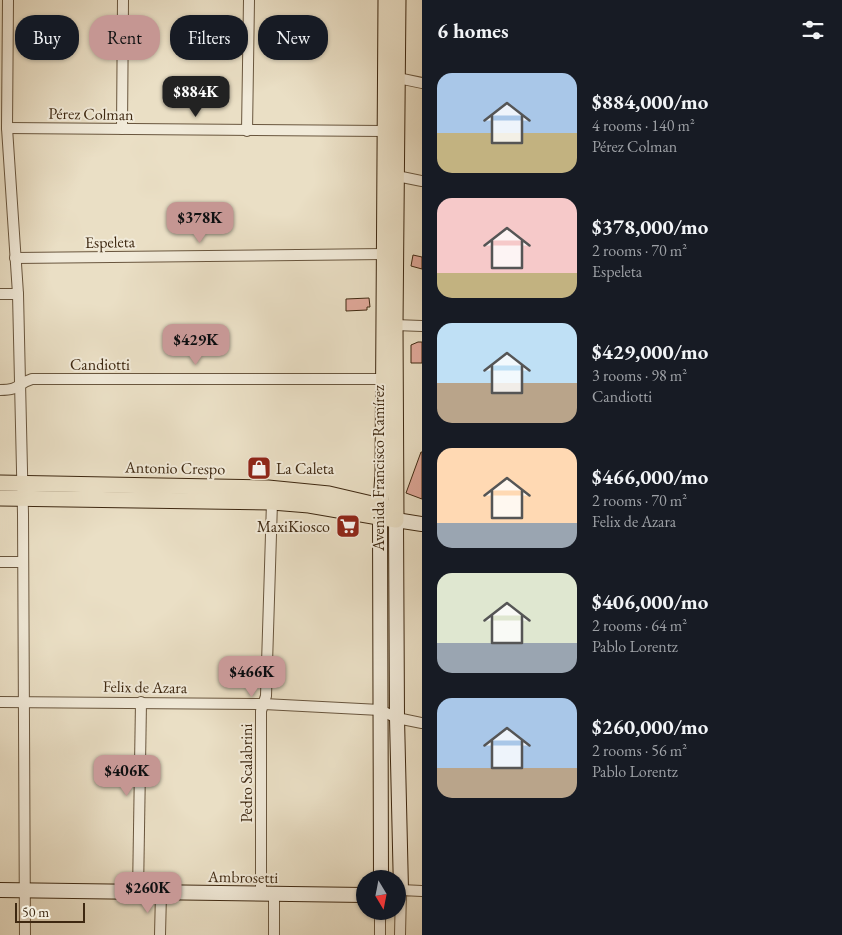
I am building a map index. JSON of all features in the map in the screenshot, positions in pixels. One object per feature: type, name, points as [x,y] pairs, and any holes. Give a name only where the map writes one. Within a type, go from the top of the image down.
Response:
[{"type":"main road","name":"Avenida Francisco Ramírez","points":[[386,0],[384,131],[390,175],[395,325],[388,513]]},
{"type":"main road","name":"Avenida Francisco Ramírez","points":[[388,513],[383,473],[384,254],[398,78],[398,0]]},
{"type":"main road","points":[[0,484],[23,490]]},
{"type":"main road","name":"Antonio Crespo","points":[[23,490],[268,488],[329,494],[388,513]]},
{"type":"main road","name":"Antonio Crespo","points":[[23,490],[272,502],[388,513]]},
{"type":"main road","points":[[0,498],[23,490]]},
{"type":"street","points":[[8,0],[4,116],[7,128],[18,294],[23,490],[24,935]]},
{"type":"street","points":[[122,129],[123,0]]},
{"type":"street","points":[[247,131],[248,0]]},
{"type":"street","points":[[398,78],[422,83]]},
{"type":"street","name":"Pérez Colman","points":[[7,128],[384,131]]},
{"type":"street","points":[[390,175],[422,181]]},
{"type":"street","name":"Espeleta","points":[[16,258],[384,254]]},
{"type":"street","points":[[0,294],[18,294]]},
{"type":"street","points":[[395,325],[422,326]]},
{"type":"street","name":"Candiotti","points":[[0,390],[15,390],[32,379],[384,378]]},
{"type":"street","name":"Pedro Scalabrini","points":[[272,502],[266,696],[261,711],[267,895],[274,935]]},
{"type":"street","name":"Antonio Crespo","points":[[388,513],[417,523]]},
{"type":"street","name":"Avenida Francisco Ramírez","points":[[380,870],[380,710],[388,513]]},
{"type":"street","name":"Avenida Francisco Ramírez","points":[[388,513],[397,718],[399,870]]},
{"type":"street","points":[[0,562],[23,562]]},
{"type":"street","name":"Felix de Azara","points":[[0,702],[264,704],[380,710]]},
{"type":"street","points":[[138,893],[141,702]]},
{"type":"street","points":[[380,710],[397,718],[422,723]]},
{"type":"street","name":"Ambrosetti","points":[[0,890],[356,895]]},
{"type":"street","points":[[406,891],[422,891]]},
{"type":"street","points":[[160,935],[161,893]]},
{"type":"street","points":[[380,920],[380,935]]},
{"type":"street","name":"Avenida Francisco Ramírez","points":[[400,920],[400,935]]},
{"type":"building","points":[[413,255],[422,257],[422,269],[411,266]]},
{"type":"building","points":[[369,298],[370,307],[367,307],[367,310],[346,311],[346,299]]},
{"type":"building","points":[[422,342],[422,363],[411,363],[411,345]]},
{"type":"building","points":[[422,452],[422,499],[406,493]]},
{"type":"place","name":"La Caleta","points":[[259,468]]},
{"type":"place","name":"MaxiKiosco","points":[[348,526]]}]
